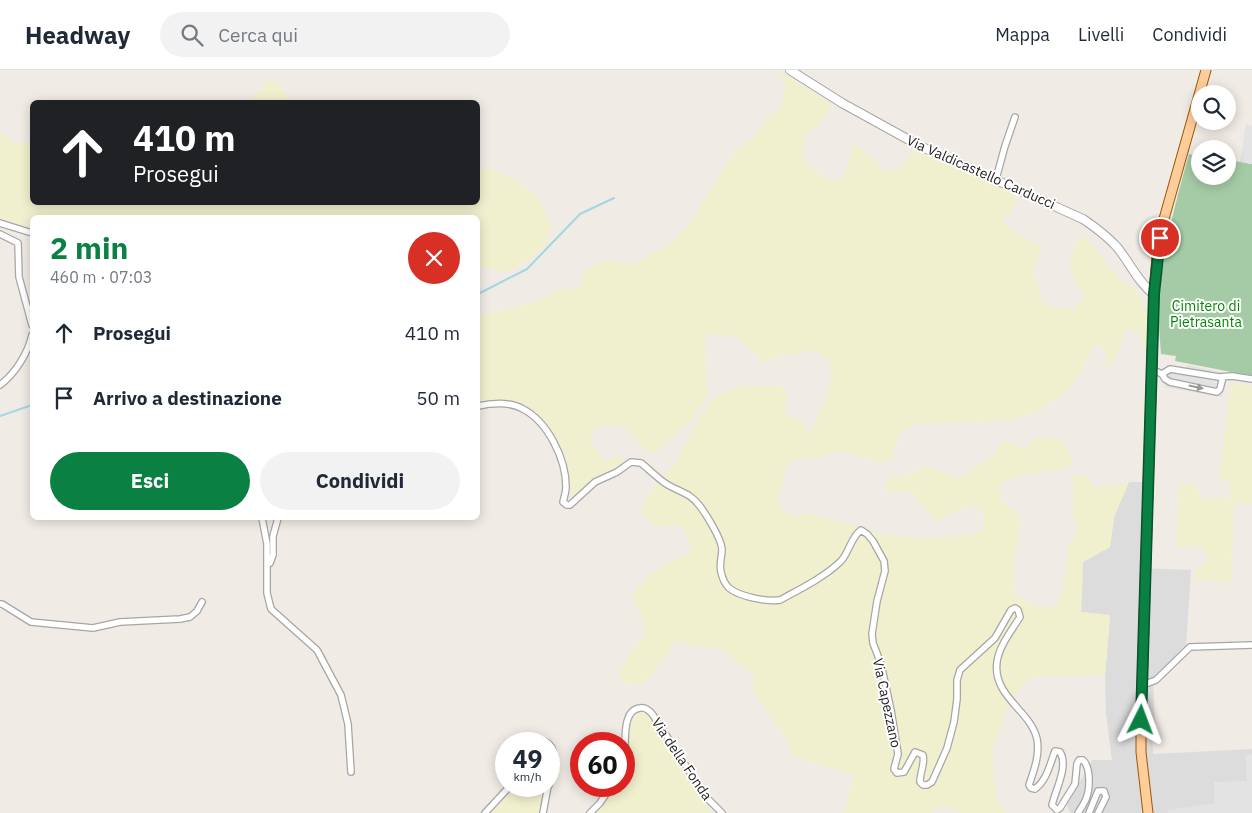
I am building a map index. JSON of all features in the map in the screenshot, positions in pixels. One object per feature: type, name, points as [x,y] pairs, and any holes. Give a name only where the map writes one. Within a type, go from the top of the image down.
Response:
[{"type":"main road","points":[[1148,813],[1141,752],[1154,294],[1162,226],[1206,70]]},
{"type":"street","name":"Via Valdicastello Carducci","points":[[790,70],[883,127],[920,146],[1069,212],[1095,227],[1117,248],[1145,286],[1154,294]]},
{"type":"street","points":[[996,179],[1015,117]]},
{"type":"street","points":[[0,222],[30,233]]},
{"type":"street","points":[[0,234],[18,243],[19,277],[30,318]]},
{"type":"street","points":[[0,385],[6,381],[26,353],[30,341]]},
{"type":"street","points":[[1151,369],[1162,374],[1164,379],[1170,382],[1218,392],[1223,377]]},
{"type":"street","points":[[1162,374],[1170,369],[1252,380]]},
{"type":"street","name":"Via Capezzano","points":[[480,406],[500,403],[512,405],[523,409],[542,427],[554,441],[558,450],[566,487],[563,502],[567,505],[570,505],[595,482],[617,472],[631,462],[641,463],[668,485],[688,494],[698,503],[710,519],[722,548],[721,572],[728,588],[734,591],[772,602],[780,600],[840,562],[848,552],[856,534],[861,530],[868,534],[884,561],[885,571],[877,601],[872,634],[891,710],[898,754],[894,769],[897,773],[904,772],[915,752],[920,752],[923,755],[924,761],[920,778],[920,782],[923,785],[932,782],[947,748],[954,722],[957,680],[960,670],[996,638],[1011,610],[1015,608],[1018,610],[1020,617],[1003,644],[997,660],[997,669],[1001,685],[1007,696],[1034,731],[1037,738],[1036,765],[1029,785],[1035,789],[1039,786],[1055,751],[1060,752],[1062,760],[1060,783],[1052,805],[1057,810],[1075,784],[1077,764],[1079,760],[1083,760],[1087,764],[1088,769],[1088,791],[1078,813]]},
{"type":"street","points":[[262,520],[267,544],[267,593],[271,609],[317,650],[341,695],[348,724],[351,772]]},
{"type":"street","points":[[267,562],[270,563],[272,560],[273,536],[277,520]]},
{"type":"street","points":[[0,604],[31,622],[93,628],[120,622],[180,619],[190,616],[197,611],[202,602]]},
{"type":"street","points":[[1143,685],[1156,680],[1190,647],[1252,644]]},
{"type":"street","name":"Via della Fonda","points":[[627,732],[628,718],[633,710],[637,708],[646,709],[653,715],[706,797],[722,813]]},
{"type":"street","points":[[1089,813],[1098,792],[1104,791],[1106,797],[1098,813]]},
{"type":"street","points":[[486,813],[500,797]]},
{"type":"street","points":[[543,813],[546,797]]},
{"type":"street","points":[[590,813],[604,797]]},
{"type":"shaded area","points":[[1246,124],[1252,126],[1252,164],[1240,162]]},
{"type":"shaded area","points":[[1187,365],[1226,373],[1222,397],[1164,387],[1167,366],[1185,369]]},
{"type":"shaded area","points":[[1129,482],[1144,482],[1140,568],[1191,570],[1186,646],[1153,678],[1155,724],[1152,725],[1153,754],[1252,749],[1252,813],[1070,813],[1067,805],[1092,760],[1112,760],[1106,713],[1105,675],[1110,616],[1081,612],[1083,562],[1110,547],[1114,517]]},
{"type":"shaded area","points":[[1252,754],[1252,813],[1168,813],[1167,810],[1215,803],[1214,782],[1247,781],[1246,755]]},
{"type":"green space","points":[[777,70],[831,104],[818,127],[807,132],[802,152],[808,164],[821,176],[838,181],[845,173],[851,156],[852,144],[870,155],[884,170],[899,170],[915,148],[934,156],[1017,194],[1013,212],[1004,217],[1002,221],[1017,234],[1041,245],[1034,274],[1043,305],[1074,310],[1085,298],[1075,282],[1069,263],[1078,240],[1085,237],[1119,279],[1133,287],[1140,297],[1147,314],[1147,356],[1138,332],[1126,328],[1116,356],[1110,365],[1107,365],[1104,348],[1099,345],[1095,346],[1072,385],[1062,395],[1028,416],[1003,421],[914,424],[899,434],[892,457],[881,463],[838,450],[827,456],[793,460],[785,469],[779,506],[790,516],[810,514],[879,534],[934,539],[975,534],[984,528],[983,512],[973,505],[953,512],[937,522],[922,506],[916,495],[903,491],[886,492],[884,487],[889,479],[914,473],[927,466],[950,476],[960,478],[995,454],[1003,440],[1025,450],[1034,439],[1049,437],[1064,442],[1073,461],[1067,468],[1017,476],[1000,484],[1001,501],[1012,508],[1021,520],[1013,563],[1014,593],[1031,604],[1052,609],[1062,595],[1069,547],[1077,530],[1073,513],[1073,476],[1088,476],[1093,488],[1129,482],[1114,517],[1110,547],[1083,562],[1081,612],[1110,615],[1105,675],[1034,676],[1020,687],[1007,708],[993,751],[997,800],[1007,813],[960,813],[951,807],[937,808],[931,813],[844,813],[854,774],[812,763],[793,755],[789,745],[752,690],[754,676],[722,649],[674,641],[669,655],[642,684],[629,684],[618,676],[634,648],[645,635],[641,616],[632,597],[637,588],[649,576],[665,565],[690,553],[690,542],[681,526],[652,525],[641,513],[642,506],[654,487],[675,463],[704,409],[716,396],[738,387],[782,386],[788,398],[784,414],[799,419],[806,426],[805,437],[815,423],[826,398],[831,374],[830,361],[814,350],[782,355],[762,362],[737,336],[707,334],[704,346],[707,366],[707,396],[693,419],[655,453],[647,451],[624,426],[601,424],[591,432],[592,444],[604,462],[620,455],[625,461],[601,475],[571,497],[567,458],[544,419],[525,403],[503,399],[480,403],[480,316],[540,301],[557,291],[579,288],[584,271],[602,261],[614,260],[624,264],[634,264],[670,244],[689,225],[732,155],[756,134],[769,117],[779,108],[783,100],[785,83]]},
{"type":"green space","points":[[268,80],[279,84],[288,99],[294,100],[251,100]]},
{"type":"green space","points":[[0,130],[13,143],[30,142],[30,205],[480,205],[480,168],[495,170],[520,183],[539,199],[551,225],[545,246],[520,266],[503,273],[489,268],[480,268],[480,215],[30,215],[30,232],[0,223]]},
{"type":"green space","name":"Cimitero di Pietrasanta","points":[[1189,154],[1191,154],[1191,185],[1236,185],[1236,161],[1252,164],[1252,376],[1175,361],[1176,356],[1161,354],[1159,325],[1160,289],[1174,211]]},
{"type":"green space","points":[[1231,383],[1252,386],[1252,504],[1235,504],[1231,582],[1196,579],[1196,570],[1206,563],[1207,553],[1199,547],[1176,547],[1179,483],[1196,486],[1203,499],[1229,498],[1230,480],[1219,479]]},
{"type":"green space","points":[[642,712],[649,714],[655,721],[711,813],[595,813],[607,797],[635,797],[635,732],[629,732],[630,725],[636,714]]},
{"type":"green space","points":[[507,797],[543,797],[539,813],[492,813]]},
{"type":"waterway","points":[[480,293],[527,269],[580,214],[614,198]]},
{"type":"waterway","points":[[0,416],[30,406]]},
{"type":"route","points":[[1141,720],[1151,369],[1154,294],[1160,238]]}]
